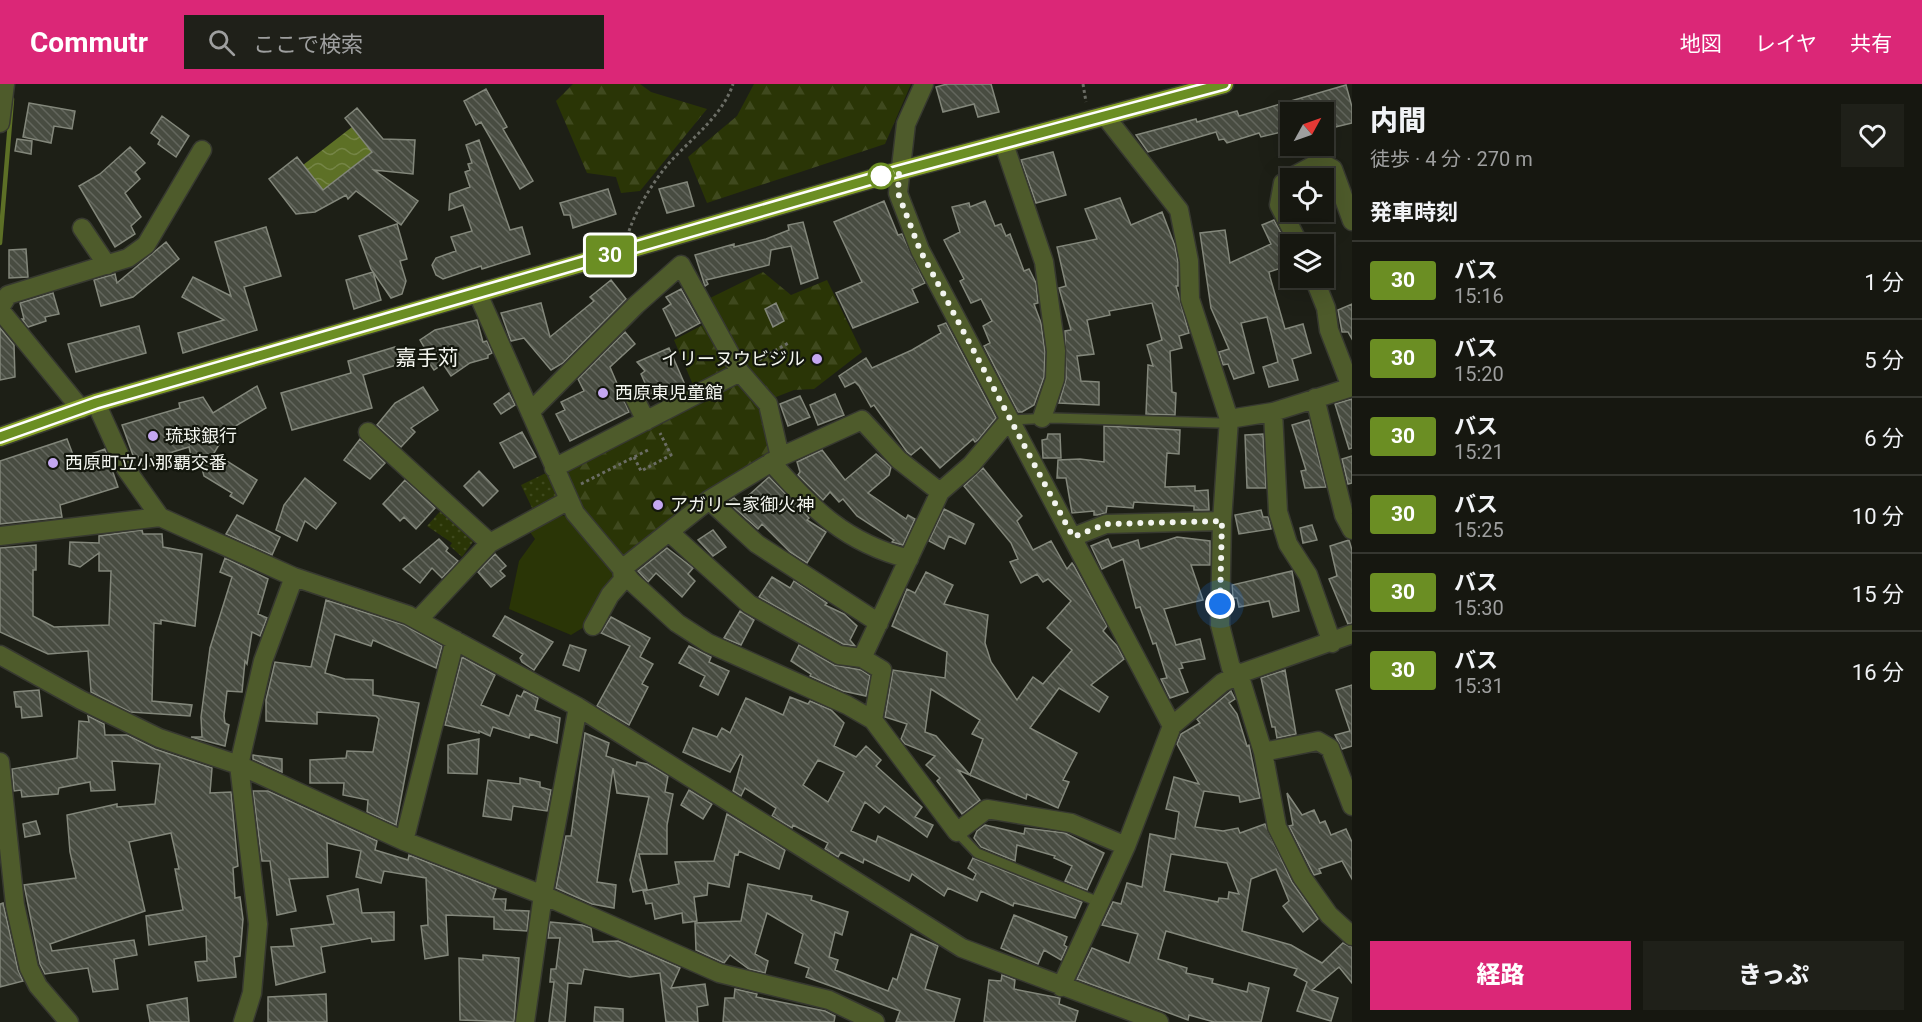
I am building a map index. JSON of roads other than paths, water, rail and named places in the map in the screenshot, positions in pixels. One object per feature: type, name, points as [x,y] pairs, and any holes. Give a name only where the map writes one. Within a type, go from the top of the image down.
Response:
[{"type":"highway","points":[[0,437],[89,406],[899,171],[1105,116],[1197,88],[1224,84]]},
{"type":"street","points":[[0,123],[5,84]]},
{"type":"street","points":[[924,84],[906,124],[898,193],[920,250],[1172,726]]},
{"type":"street","points":[[1105,116],[1179,210],[1189,261],[1190,299],[1229,419],[1222,521],[1220,625],[1231,668],[1239,674],[1263,752],[1277,827],[1302,877],[1329,915],[1352,936]]},
{"type":"street","points":[[1004,144],[1044,262],[1055,340],[1055,379],[1042,418]]},
{"type":"street","points":[[202,150],[146,245],[128,258],[8,295],[0,309],[89,406],[126,469],[160,517],[294,577],[418,620],[578,706],[962,948],[1159,1022]]},
{"type":"street","points":[[1309,168],[1320,162],[1331,168]]},
{"type":"street","points":[[1334,172],[1352,221]]},
{"type":"street","points":[[82,228],[107,265]]},
{"type":"street","points":[[530,412],[636,305],[681,265],[740,372],[768,404],[776,460],[815,510],[846,533],[891,554],[909,559]]},
{"type":"street","points":[[1229,419],[1273,412],[1351,387],[1329,330],[1326,308],[1318,288]]},
{"type":"street","points":[[478,294],[575,513],[631,581],[677,623],[708,643],[847,705],[873,720],[957,832],[987,809],[1071,823],[1126,846]]},
{"type":"street","points":[[554,468],[649,427],[740,372]]},
{"type":"street","points":[[633,395],[649,427]]},
{"type":"street","points":[[1315,398],[1344,515],[1352,530]]},
{"type":"street","points":[[1273,412],[1278,512],[1288,544],[1308,575],[1332,642]]},
{"type":"street","points":[[622,569],[709,500],[776,460],[862,420],[899,460],[940,492]]},
{"type":"street","points":[[862,658],[940,492],[971,465],[1009,420]]},
{"type":"street","points":[[368,432],[490,543]]},
{"type":"street","points":[[418,620],[490,543],[567,496]]},
{"type":"street","points":[[709,500],[757,544],[879,622]]},
{"type":"street","points":[[0,536],[160,517]]},
{"type":"street","points":[[1073,537],[1106,524],[1222,521]]},
{"type":"street","points":[[669,532],[749,604],[839,655],[862,658],[882,670],[873,720]]},
{"type":"street","points":[[593,626],[610,595],[623,580],[622,569]]},
{"type":"street","points":[[243,1022],[252,993],[258,924],[239,765],[263,661],[294,577]]},
{"type":"street","points":[[1061,987],[1126,846],[1172,726],[1222,683],[1239,674],[1352,634]]},
{"type":"street","points":[[404,841],[454,640]]},
{"type":"street","points":[[0,655],[81,700],[159,738],[239,765],[404,841],[543,896],[718,973],[829,1000],[875,1022]]},
{"type":"street","points":[[525,1022],[543,896],[578,706]]},
{"type":"street","points":[[1263,752],[1318,741],[1330,748],[1352,806]]},
{"type":"street","points":[[0,762],[3,819],[15,905],[29,968],[38,986],[69,1022]]},
{"type":"lane","points":[[1009,420],[1042,418],[1221,423],[1229,419]]},
{"type":"lane","points":[[957,832],[977,853],[1099,902]]},
{"type":"water","points":[[352,127],[372,152],[323,190],[303,165]]},
{"type":"waterway","points":[[0,243],[12,99]]},
{"type":"place","name":"イリーヌウビジル","points":[[817,359]]},
{"type":"place","name":"西原東児童館","points":[[603,393]]},
{"type":"place","name":"琉球銀行","points":[[153,436]]},
{"type":"place","name":"西原町立小那覇交番","points":[[53,463]]},
{"type":"place","name":"アガリー家御火神","points":[[658,505]]},
{"type":"district","name":"嘉手苅","points":[[427,358]]}]
